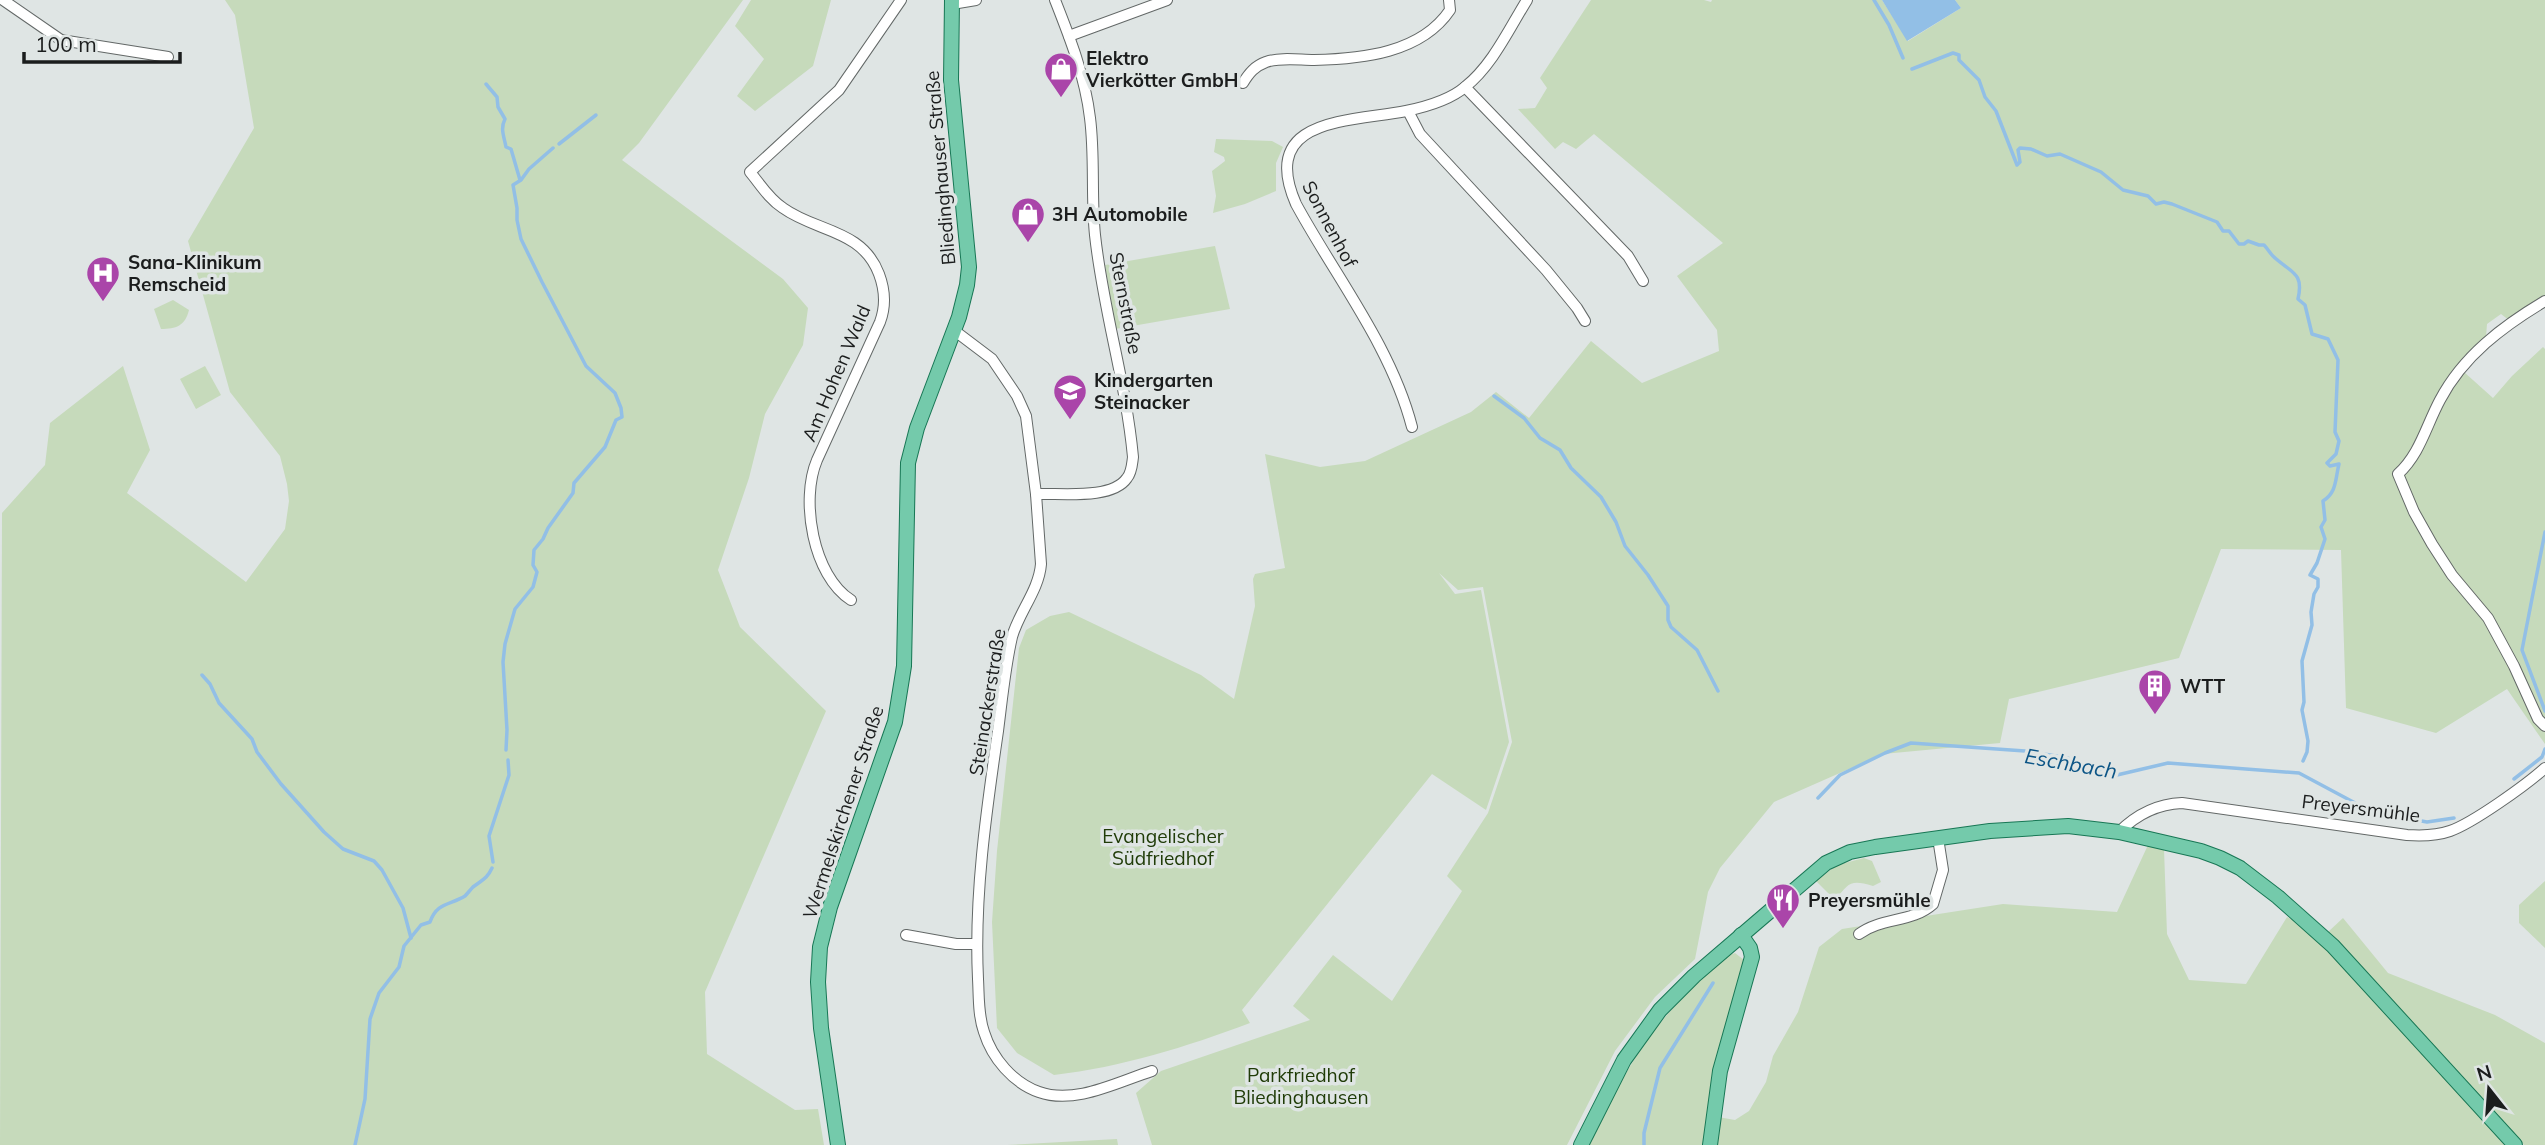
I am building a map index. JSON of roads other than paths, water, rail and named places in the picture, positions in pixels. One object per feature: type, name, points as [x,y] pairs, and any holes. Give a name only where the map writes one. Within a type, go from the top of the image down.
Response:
[{"type":"main road","name":"Bliedinghauser Straße","points":[[952,2],[951,80],[969,267],[955,331]]},
{"type":"main road","name":"Wermelskirchener Straße","points":[[838,1145],[821,1028],[818,982],[820,947],[830,907],[895,722],[904,666],[908,463],[917,428],[955,331]]},
{"type":"main road","points":[[1581,1145],[1619,1068],[1651,1021],[1694,976],[1820,867],[1838,857],[1875,847],[2043,827],[2119,832],[2201,851],[2240,868],[2333,946],[2515,1145]]},
{"type":"main road","points":[[1710,1145],[1720,1071],[1752,957],[1750,948],[1741,935]]},
{"type":"street","points":[[3,0],[61,40],[168,57]]},
{"type":"street","name":"Am Hohen Wald","points":[[851,600],[834,584],[818,556],[810,504],[810,481],[880,322],[885,301],[881,279],[866,251],[854,240],[783,209],[750,172],[839,90],[901,0]]},
{"type":"street","points":[[952,2],[976,0]]},
{"type":"street","name":"Sternstraße","points":[[1036,494],[1110,491],[1127,479],[1132,470],[1133,457],[1123,381],[1095,237],[1090,120],[1083,79],[1055,0]]},
{"type":"street","points":[[1069,36],[1167,0]]},
{"type":"street","points":[[1243,83],[1255,67],[1271,61],[1351,58],[1402,46],[1441,21],[1450,10],[1449,0]]},
{"type":"street","name":"Sonnenhof","points":[[1412,427],[1408,410],[1380,348],[1296,204],[1287,172],[1290,150],[1311,130],[1356,119],[1408,111],[1444,99],[1465,87],[1491,57],[1527,0]]},
{"type":"street","points":[[1465,87],[1628,256],[1643,281]]},
{"type":"street","points":[[1408,111],[1420,134],[1546,270],[1585,321]]},
{"type":"street","points":[[2543,724],[2495,630],[2484,612],[2452,576],[2414,512],[2398,474],[2412,460],[2437,404],[2458,371],[2491,338],[2545,301]]},
{"type":"street","name":"Steinackerstraße","points":[[955,331],[992,359],[1017,396],[1026,416],[1036,494],[1040,575],[1012,638],[992,773],[976,944],[983,1031],[1002,1064],[1026,1086],[1056,1096],[1070,1096],[1152,1071]]},
{"type":"street","name":"Preyersmühle","points":[[2119,832],[2146,811],[2182,803],[2407,835],[2437,835],[2454,830],[2545,768]]},
{"type":"street","points":[[1859,934],[1883,921],[1914,916],[1933,904],[1943,870],[1938,838]]},
{"type":"street","points":[[906,935],[956,944],[976,944]]},
{"type":"water","points":[[1882,0],[1955,0],[1961,8],[1907,41]]},
{"type":"waterway","points":[[1874,0],[1889,25],[1903,58]]},
{"type":"waterway","points":[[1912,69],[1953,53],[1959,55],[1959,60],[1979,80],[1985,97],[1996,111],[2017,165],[2020,162],[2020,148],[2031,149],[2047,156],[2060,154],[2101,172],[2123,190],[2148,196],[2156,204],[2172,204],[2217,222],[2223,231],[2229,231],[2239,244],[2248,241],[2264,245],[2298,279],[2298,299],[2305,305],[2312,334],[2328,339],[2338,360],[2335,432],[2339,441],[2336,454],[2327,463],[2330,466],[2339,464],[2333,490],[2323,501],[2325,520],[2321,527],[2325,539],[2310,575],[2318,579],[2318,587],[2314,594],[2312,625],[2302,661],[2302,710],[2308,741],[2303,761]]},
{"type":"waterway","points":[[486,84],[497,97],[498,107],[505,119],[503,129],[506,147],[511,149],[520,180]]},
{"type":"waterway","points":[[559,144],[596,115]]},
{"type":"waterway","points":[[506,750],[503,662],[505,644],[515,609],[533,587],[537,572],[533,565],[534,550],[573,493],[574,483],[605,447],[616,420],[622,417],[615,393],[586,366],[521,239],[513,185],[553,148]]},
{"type":"waterway","points":[[1494,396],[1524,418],[1540,438],[1560,450],[1571,468],[1601,497],[1616,522],[1625,546],[1668,606],[1671,627],[1697,650],[1718,691]]},
{"type":"waterway","name":"Eschbach","points":[[2545,532],[2522,650],[2545,711]]},
{"type":"waterway","points":[[202,675],[210,684],[219,703],[252,739],[257,752],[281,784],[324,832],[343,849],[374,861],[382,870],[403,908],[411,938]]},
{"type":"waterway","name":"Eschbach","points":[[1818,798],[1840,775],[1911,743],[2025,751],[2068,758],[2089,769],[2117,775],[2168,763],[2299,773],[2372,812],[2427,822],[2454,818]]},
{"type":"waterway","name":"Eschbach","points":[[2514,779],[2542,757],[2545,749]]},
{"type":"waterway","points":[[493,862],[489,836],[509,775],[508,760]]},
{"type":"waterway","points":[[355,1145],[365,1099],[370,1019],[379,993],[399,967],[404,946],[421,925],[430,922],[440,907],[465,896],[492,868]]},
{"type":"waterway","name":"Eschbach","points":[[1644,1145],[1644,1133],[1660,1068],[1713,983]]},
{"type":"place","name":"Elektro Vierkötter GmbH","points":[[1061,99]]},
{"type":"place","name":"3H Automobile","points":[[1028,244]]},
{"type":"place","name":"Sana-Klinikum Remscheid","points":[[103,303]]},
{"type":"place","name":"Kindergarten Steinacker","points":[[1070,421]]},
{"type":"place","name":"WTT","points":[[2155,716]]},
{"type":"place","name":"Preyersmühle","points":[[1783,930]]},
{"type":"park label","name":"Evangelischer Südfriedhof","points":[[1163,847]]},
{"type":"park label","name":"Parkfriedhof Bliedinghausen","points":[[1301,1086]]}]
